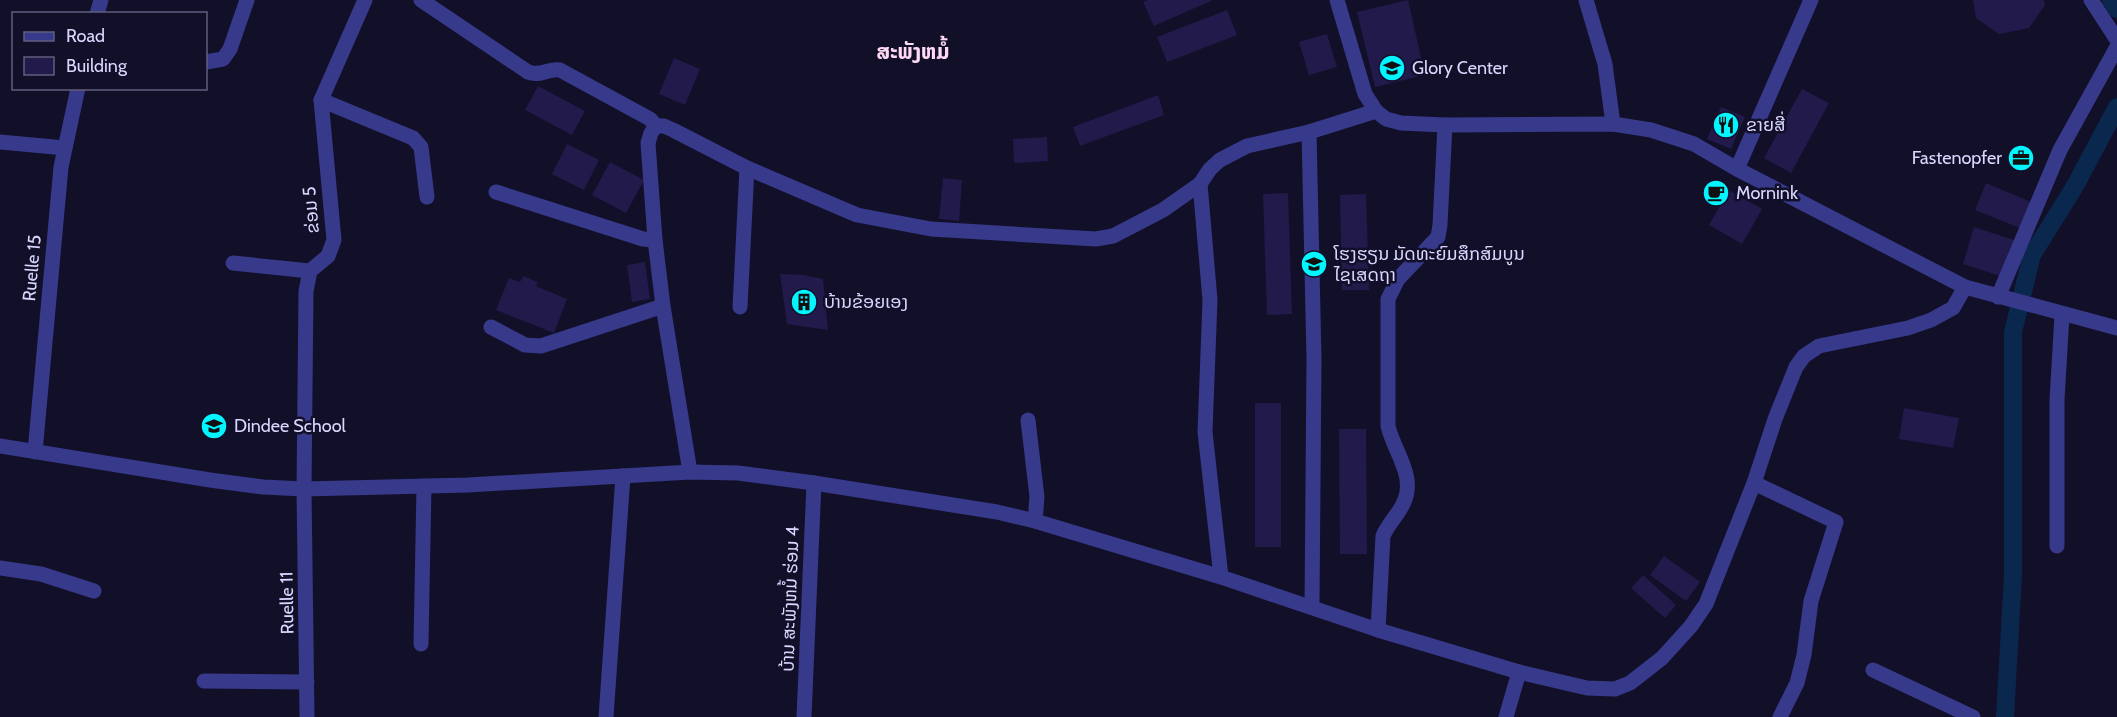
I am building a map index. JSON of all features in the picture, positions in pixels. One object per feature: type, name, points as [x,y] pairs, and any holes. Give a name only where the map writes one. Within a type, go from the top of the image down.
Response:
[{"type":"street","points":[[207,62],[223,59],[230,49],[247,0]]},
{"type":"street","name":"ຂ່ອມ 5","points":[[310,271],[328,256],[334,240],[321,100],[365,0]]},
{"type":"street","points":[[421,0],[528,72],[534,75],[546,70],[560,70],[650,118],[656,126]]},
{"type":"street","points":[[1337,0],[1365,94],[1376,111],[1386,119],[1401,123],[1445,125],[1613,124],[1673,136],[1694,144],[1737,169],[1965,287],[2117,328]]},
{"type":"street","points":[[1586,0],[1605,64],[1613,124]]},
{"type":"street","points":[[1737,169],[1811,0]]},
{"type":"street","points":[[2091,0],[2117,40]]},
{"type":"street","points":[[2000,298],[2060,150],[2117,46]]},
{"type":"street","name":"Ruelle 15","points":[[34,452],[61,167],[78,90]]},
{"type":"street","points":[[321,100],[413,138],[421,147],[427,197]]},
{"type":"street","points":[[656,126],[664,126],[747,168],[857,215],[931,228],[1096,239],[1113,236],[1163,210],[1200,184],[1210,169],[1220,160],[1247,146],[1309,132],[1376,111]]},
{"type":"street","points":[[1378,630],[1383,536],[1403,506],[1408,493],[1408,477],[1391,439],[1388,426],[1388,299],[1398,279],[1438,237],[1445,125]]},
{"type":"street","points":[[656,126],[651,132],[648,143],[655,240],[663,306],[690,472]]},
{"type":"street","points":[[1309,132],[1314,359],[1312,607]]},
{"type":"street","points":[[0,142],[65,148]]},
{"type":"street","points":[[740,307],[747,168]]},
{"type":"street","points":[[1200,184],[1210,300],[1205,432],[1221,577]]},
{"type":"street","points":[[496,192],[643,239],[655,240]]},
{"type":"street","points":[[233,263],[310,271],[306,291],[304,489]]},
{"type":"street","points":[[0,446],[210,480],[263,487],[304,489],[424,486],[690,472],[738,473],[814,483],[997,512],[1035,521],[1221,577],[1378,630],[1519,672],[1587,688],[1615,689],[1643,674],[1669,650],[1691,626],[1706,604],[1754,483],[1774,419],[1796,367],[1804,356],[1819,346],[1908,328],[1931,320],[1953,308],[1965,287]]},
{"type":"street","points":[[491,327],[525,345],[541,346],[663,306]]},
{"type":"street","points":[[2056,546],[2056,400],[2062,315]]},
{"type":"street","points":[[1028,420],[1037,497],[1035,521]]},
{"type":"street","points":[[606,717],[623,476]]},
{"type":"street","name":"ບ້ານ ສະພັງຫມໍ້ ຮ່ອມ 4","points":[[804,717],[814,483]]},
{"type":"street","points":[[1754,483],[1836,522],[1811,601],[1804,656],[1797,683],[1780,717]]},
{"type":"street","points":[[421,644],[424,486]]},
{"type":"street","name":"Ruelle 11","points":[[304,489],[307,717]]},
{"type":"street","points":[[0,568],[41,574],[94,591]]},
{"type":"street","points":[[1873,670],[1973,717]]},
{"type":"street","points":[[1506,717],[1519,672]]},
{"type":"street","points":[[204,681],[307,682]]},
{"type":"building","points":[[1148,0],[1213,0],[1154,26],[1143,2]]},
{"type":"building","points":[[1408,0],[1425,75],[1375,87],[1357,12]]},
{"type":"building","points":[[1973,0],[2044,0],[2045,5],[2029,28],[1999,34],[1976,18]]},
{"type":"building","points":[[1227,10],[1237,35],[1167,62],[1157,37]]},
{"type":"building","points":[[1327,34],[1337,67],[1309,75],[1299,42]]},
{"type":"building","points":[[674,58],[700,69],[685,105],[659,94]]},
{"type":"building","points":[[538,86],[585,111],[572,135],[525,110]]},
{"type":"building","points":[[1802,89],[1829,103],[1791,173],[1764,158]]},
{"type":"building","points":[[1158,95],[1164,115],[1080,146],[1073,127]]},
{"type":"building","points":[[1721,107],[1745,117],[1731,149],[1707,139]]},
{"type":"building","points":[[1047,137],[1048,161],[1014,163],[1013,139]]},
{"type":"building","points":[[567,144],[599,160],[584,190],[552,174]]},
{"type":"building","points":[[610,162],[644,180],[626,213],[592,195]]},
{"type":"building","points":[[943,178],[962,180],[959,221],[939,219]]},
{"type":"building","points":[[1986,183],[2031,202],[2020,228],[1975,210]]},
{"type":"building","points":[[1729,190],[1762,209],[1742,244],[1709,225]]},
{"type":"building","points":[[1288,193],[1292,314],[1267,315],[1263,194]]},
{"type":"building","points":[[1366,194],[1369,290],[1342,290],[1340,195]]},
{"type":"building","points":[[1974,227],[2014,240],[2003,277],[1963,264]]},
{"type":"building","points":[[645,262],[650,299],[632,302],[627,265]]},
{"type":"building","name":"ບ້ານຂ້ອຍເອງ","points":[[780,274],[823,279],[828,330],[787,324]]},
{"type":"building","points":[[523,276],[538,282],[536,286],[567,299],[554,333],[496,310],[509,278],[520,282]]},
{"type":"building","points":[[1255,403],[1281,403],[1281,547],[1255,547]]},
{"type":"building","points":[[1904,408],[1959,418],[1953,448],[1899,439]]},
{"type":"building","points":[[1339,429],[1366,429],[1367,554],[1340,554]]},
{"type":"building","points":[[1664,556],[1700,582],[1686,601],[1650,575]]},
{"type":"building","points":[[1643,575],[1676,605],[1665,618],[1631,588]]},
{"type":"waterway","points":[[2111,0],[2117,9]]},
{"type":"waterway","points":[[2005,717],[2013,575],[2013,332],[2032,255],[2075,186],[2117,107]]},
{"type":"place","name":"Glory Center","points":[[1392,68]]},
{"type":"place","name":"ຂາຍສີ່","points":[[1726,125]]},
{"type":"place","name":"Fastenopfer","points":[[2021,158]]},
{"type":"place","name":"Mornink","points":[[1716,193]]},
{"type":"place","name":"ໂຮງຮຽນ ມັດທະຍົມສຶກສົມບູນ ໄຊເສດຖາ","points":[[1314,264]]},
{"type":"place","name":"ບ້ານຂ້ອຍເອງ","points":[[804,302]]},
{"type":"place","name":"Dindee School","points":[[214,426]]},
{"type":"district","name":"ສະພັງຫມໍ້","points":[[913,51]]}]
